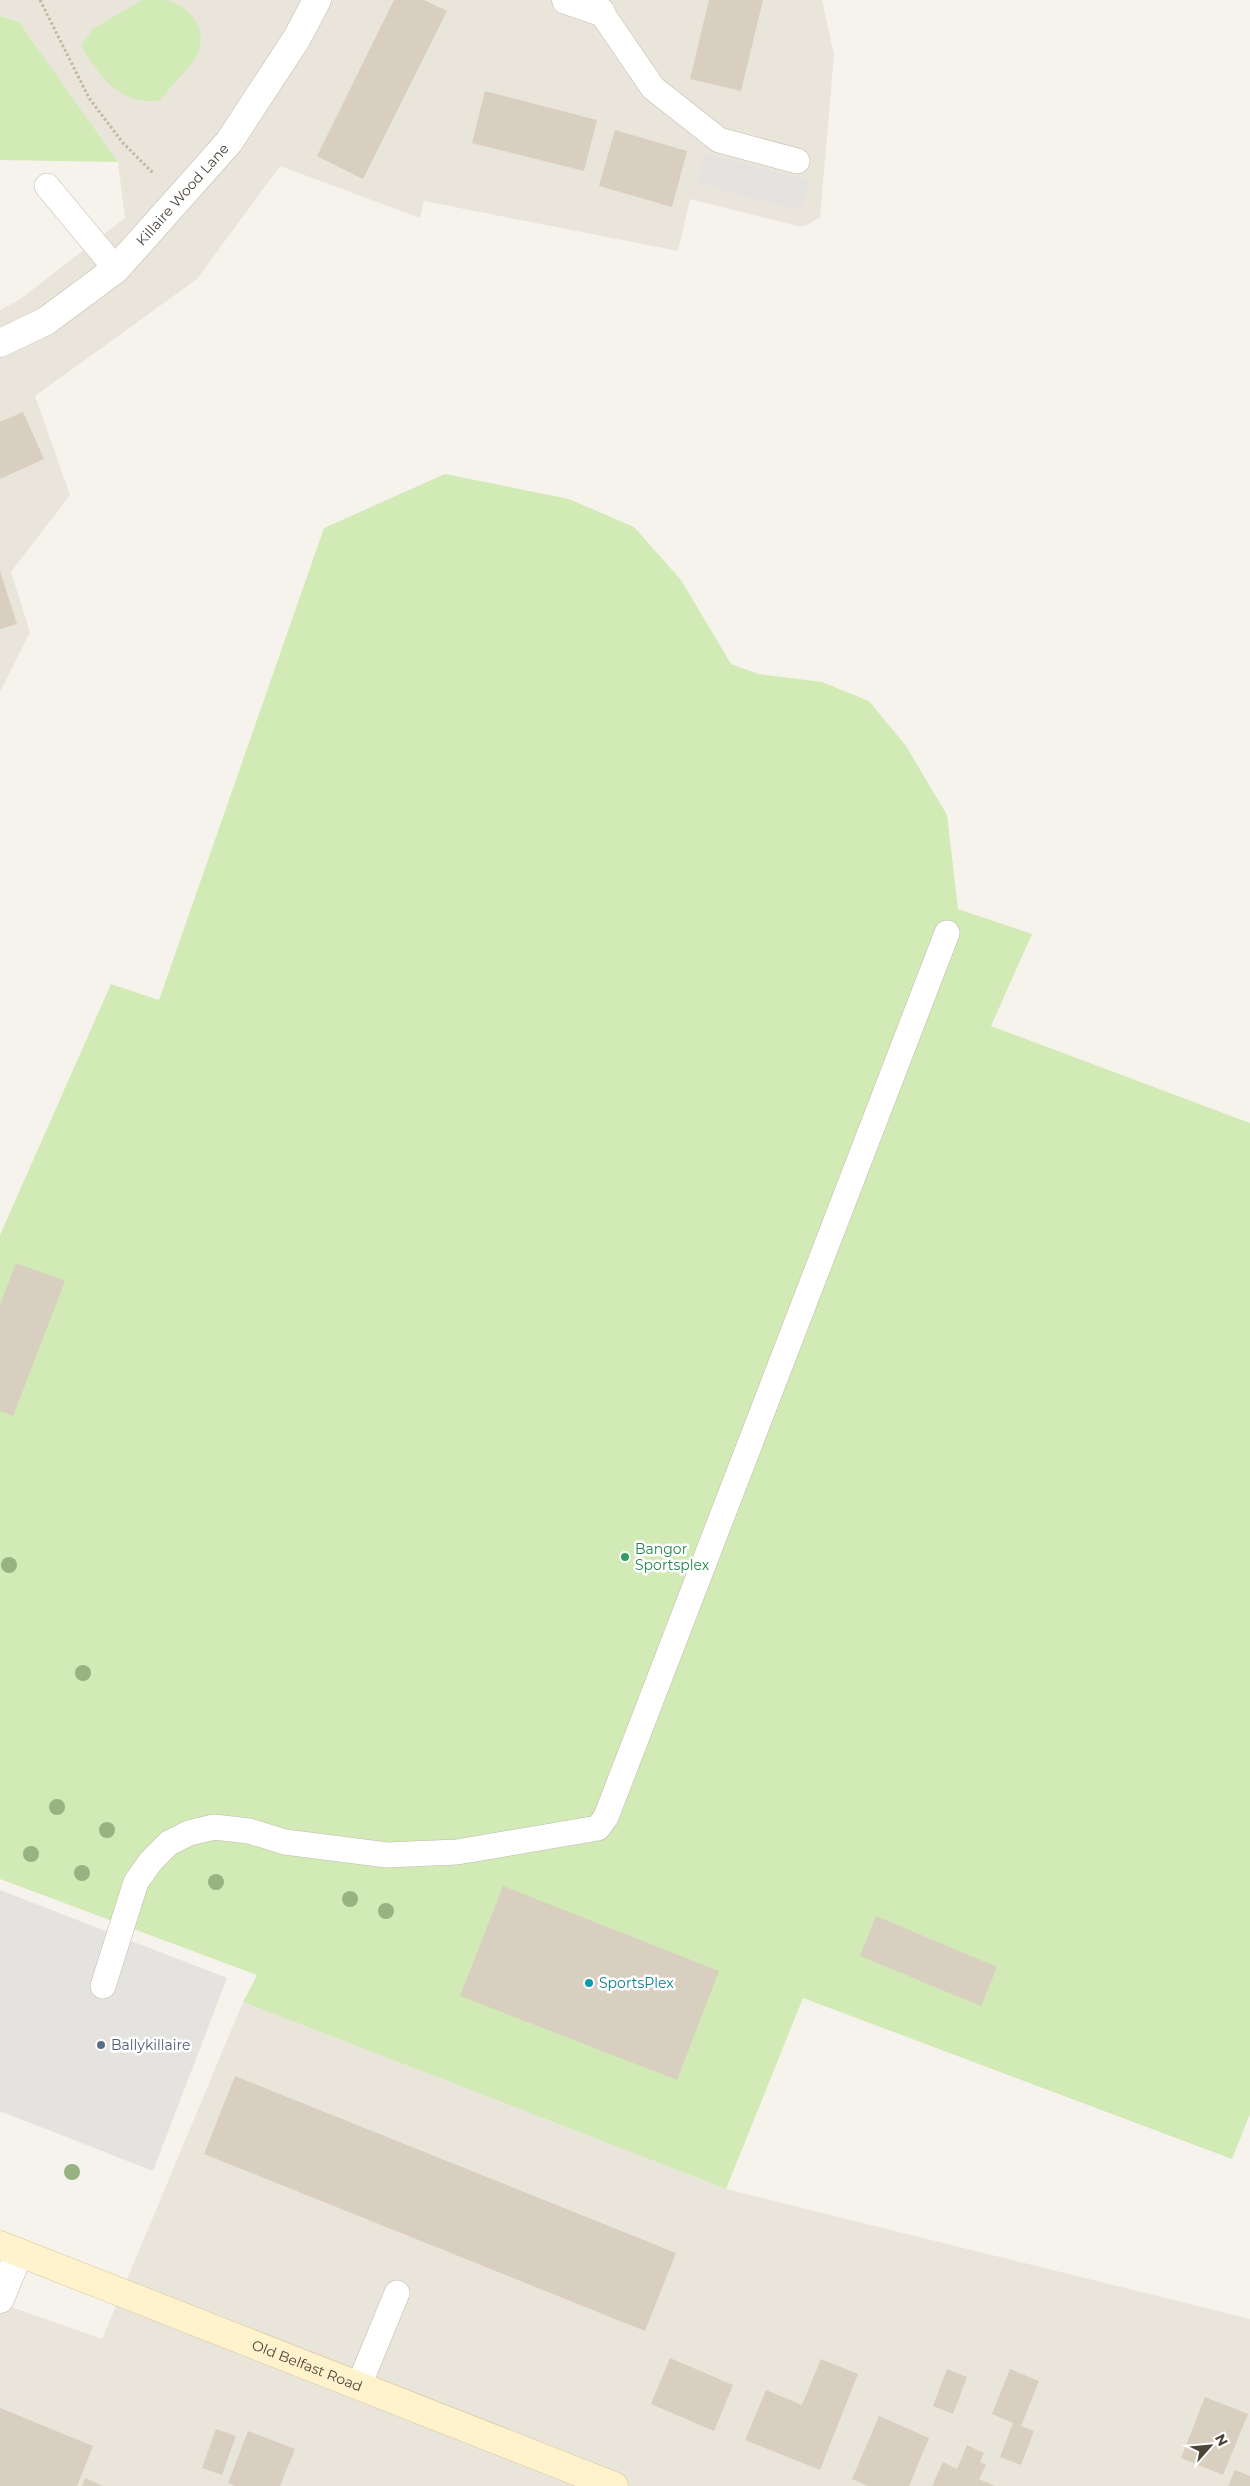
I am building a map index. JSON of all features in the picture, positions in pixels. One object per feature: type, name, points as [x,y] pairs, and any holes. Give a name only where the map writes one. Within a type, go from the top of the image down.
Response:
[{"type":"street","name":"Killaire Wood Lane","points":[[0,343],[46,321],[116,269],[180,200],[229,142],[297,38],[317,0]]},
{"type":"street","points":[[566,0],[601,12]]},
{"type":"street","points":[[0,2299],[10,2249]]},
{"type":"street","name":"Old Belfast Road","points":[[10,2249],[614,2486]]},
{"type":"lane","points":[[601,12],[652,88],[719,140],[797,161]]},
{"type":"lane","points":[[47,186],[116,269]]},
{"type":"lane","points":[[103,1986],[136,1882],[151,1860],[169,1843],[189,1833],[214,1827],[249,1831],[285,1842],[387,1855],[457,1852],[598,1828],[606,1818],[700,1578],[947,933]]},
{"type":"lane","points":[[359,2385],[398,2294]]},
{"type":"path","points":[[40,0],[89,98],[123,143],[180,200]]},
{"type":"shaded area","points":[[0,0],[822,0],[834,55],[820,218],[802,227],[690,199],[678,251],[424,201],[420,218],[280,166],[197,279],[35,396],[70,495],[11,572],[30,632],[0,692],[0,310],[19,300],[125,218],[118,162],[19,22],[0,16]]},
{"type":"shaded area","points":[[705,153],[809,181],[801,211],[697,183]]},
{"type":"shaded area","name":"Ballykillaire","points":[[0,1890],[227,1978],[153,2171],[0,2111]]},
{"type":"shaded area","points":[[243,2002],[726,2189],[1250,2319],[1250,2486],[0,2486],[0,2303],[102,2339]]},
{"type":"green space","points":[[142,0],[165,0],[183,7],[195,20],[201,37],[197,55],[160,100],[146,101],[122,94],[103,77],[81,45],[93,29]]},
{"type":"green space","points":[[0,16],[19,22],[118,162],[0,160]]},
{"type":"green space","name":"Bangor Sportsplex","points":[[445,474],[569,499],[634,527],[681,580],[731,664],[758,674],[822,682],[869,701],[906,746],[947,815],[958,909],[1032,934],[991,1026],[1250,1123],[1250,2114],[1232,2159],[803,1998],[726,2189],[243,2002],[257,1975],[0,1879],[0,1235],[111,984],[159,1000],[324,528]]},
{"type":"building","points":[[394,0],[424,0],[447,11],[363,179],[317,156]]},
{"type":"building","points":[[709,0],[763,0],[741,91],[690,79]]},
{"type":"building","points":[[485,91],[597,120],[584,171],[472,143]]},
{"type":"building","points":[[615,130],[687,151],[672,207],[599,186]]},
{"type":"building","points":[[23,412],[44,459],[0,479],[0,422]]},
{"type":"building","points":[[0,571],[17,624],[0,629]]},
{"type":"building","points":[[16,1263],[65,1281],[13,1416],[0,1411],[0,1305]]},
{"type":"building","name":"SportsPlex","points":[[503,1886],[719,1971],[677,2080],[460,1996]]},
{"type":"building","points":[[876,1916],[997,1967],[981,2006],[860,1956]]},
{"type":"building","points":[[235,2076],[676,2253],[645,2331],[204,2154]]},
{"type":"building","points":[[670,2358],[733,2385],[714,2431],[651,2404]]},
{"type":"building","points":[[821,2359],[858,2374],[820,2470],[745,2440],[766,2390],[802,2405]]},
{"type":"building","points":[[947,2369],[967,2377],[953,2414],[933,2406]]},
{"type":"building","points":[[1010,2369],[1039,2381],[1021,2426],[1034,2431],[1021,2465],[1000,2457],[1013,2423],[992,2414]]},
{"type":"building","points":[[1205,2397],[1248,2414],[1223,2475],[1181,2458]]},
{"type":"building","points":[[0,2408],[93,2446],[77,2486],[0,2486]]},
{"type":"building","points":[[879,2416],[929,2438],[909,2486],[868,2486],[852,2479]]},
{"type":"building","points":[[216,2429],[236,2436],[222,2475],[202,2468]]},
{"type":"building","points":[[248,2431],[295,2449],[280,2486],[235,2486],[228,2483]]},
{"type":"building","points":[[967,2445],[984,2453],[980,2462],[986,2465],[979,2479],[995,2486],[932,2486],[943,2462],[957,2469]]},
{"type":"building","points":[[1235,2470],[1250,2476],[1250,2486],[1228,2486]]},
{"type":"building","points":[[85,2478],[103,2486],[82,2486]]},
{"type":"place","name":"Bangor Sportsplex","points":[[625,1557]]},
{"type":"place","name":"SportsPlex","points":[[589,1983]]},
{"type":"place","name":"Ballykillaire","points":[[101,2045]]}]
